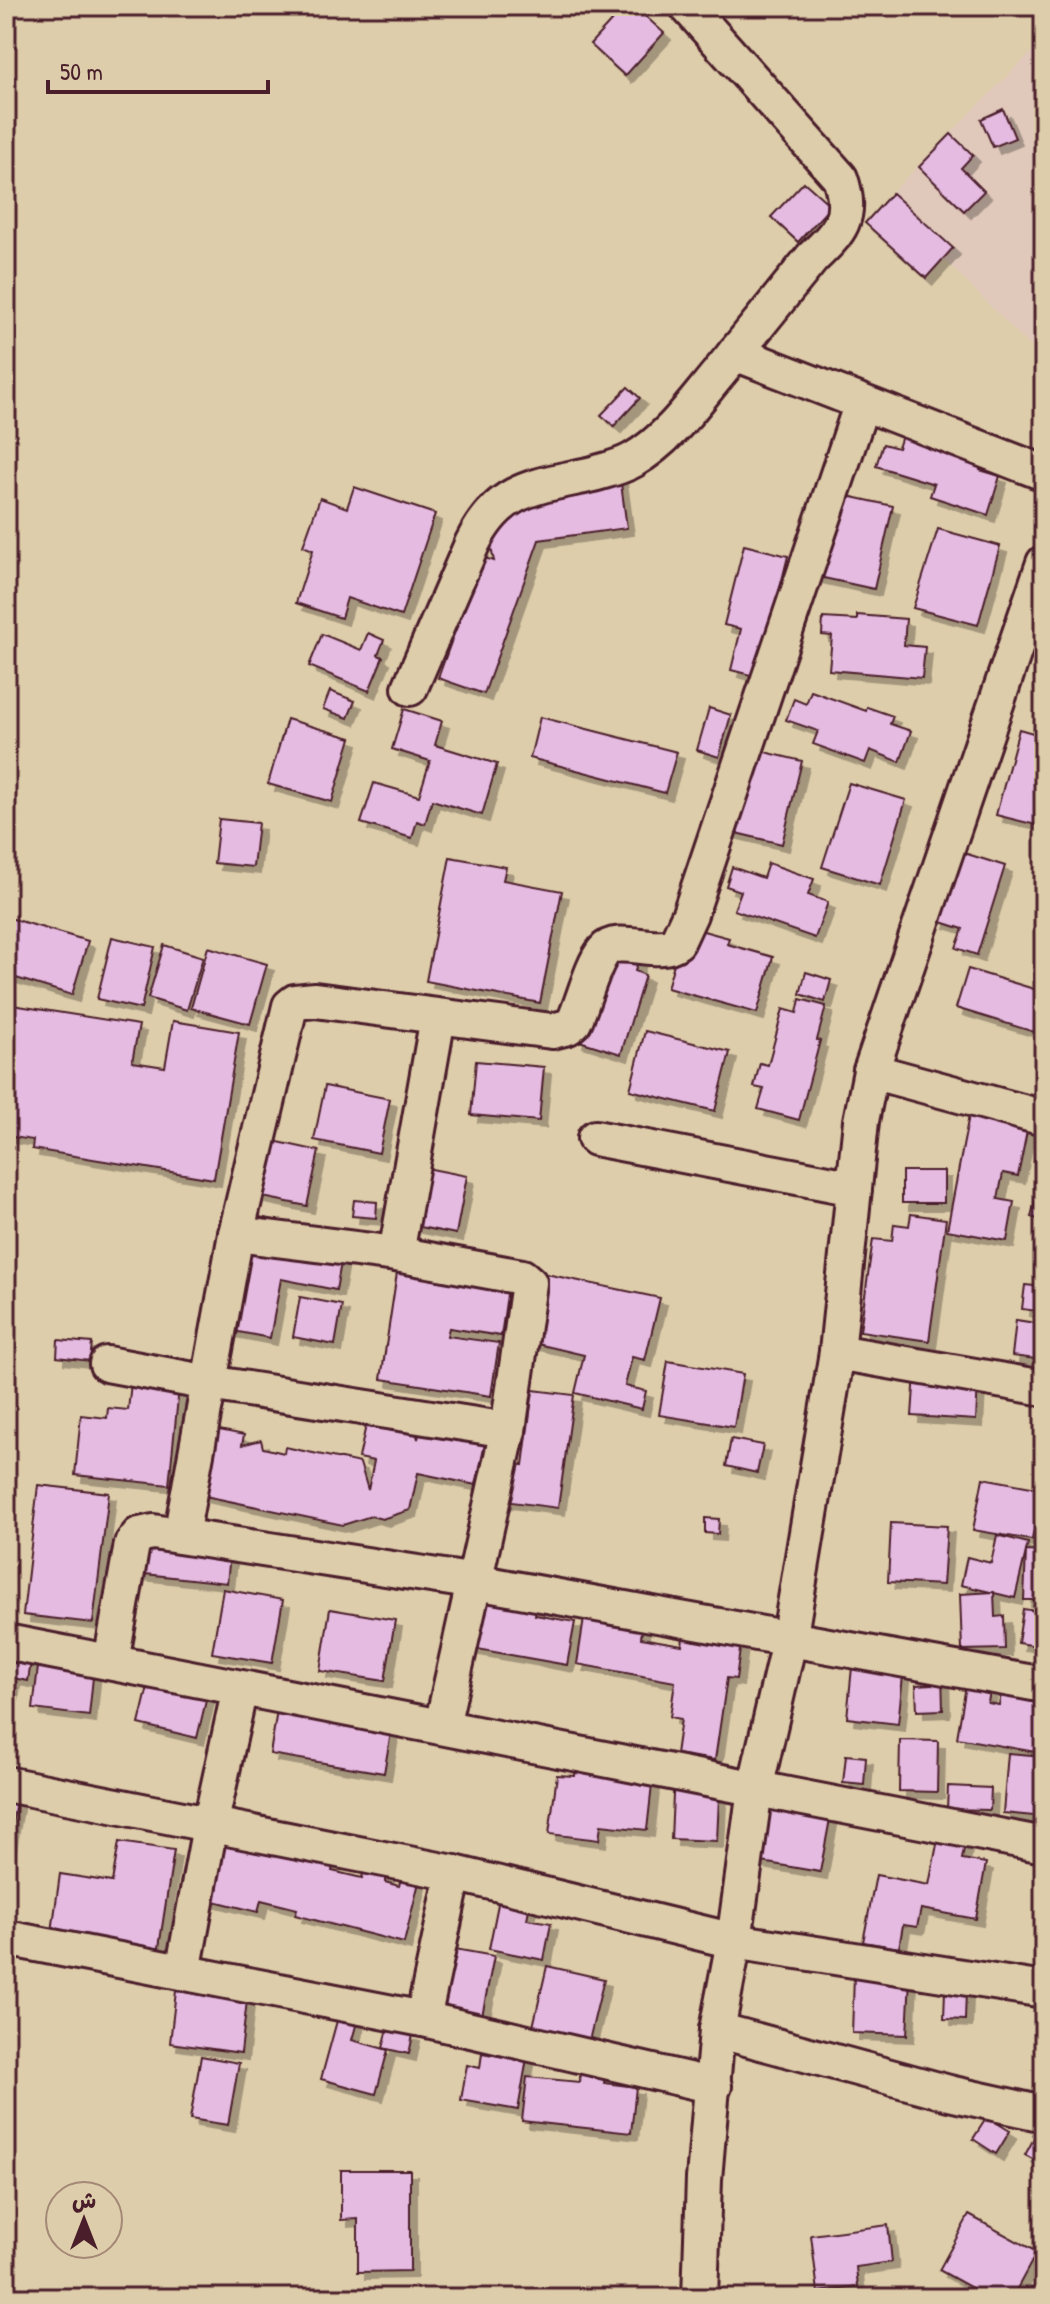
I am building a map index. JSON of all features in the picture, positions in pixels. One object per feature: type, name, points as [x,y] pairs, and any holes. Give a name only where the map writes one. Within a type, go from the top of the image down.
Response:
[{"type":"street","points":[[410,688],[472,544],[483,521],[492,511],[504,501],[531,489],[616,468],[649,450],[682,418],[843,223],[845,199],[840,178],[687,6]]},
{"type":"street","points":[[735,353],[1044,473]]},
{"type":"street","points":[[181,1536],[236,1234],[290,1006],[295,1002],[315,1000],[561,1030],[574,1022],[608,947],[665,948],[674,945],[680,938],[862,403]]},
{"type":"street","points":[[702,2296],[704,2179],[717,2030],[734,1941],[755,1789],[789,1641],[837,1352],[861,1121],[871,1071],[1044,563]]},
{"type":"street","points":[[396,1254],[438,1017]]},
{"type":"street","points":[[871,1071],[1044,1118]]},
{"type":"street","points":[[595,1138],[854,1188]]},
{"type":"street","points":[[236,1234],[396,1254],[522,1277],[529,1283],[508,1430],[442,1726]]},
{"type":"street","points":[[837,1352],[1044,1388]]},
{"type":"street","points":[[107,1364],[508,1430]]},
{"type":"street","points":[[111,1662],[126,1567],[135,1538],[153,1532],[476,1582],[1044,1685]]},
{"type":"street","points":[[6,1642],[1044,1845]]},
{"type":"street","points":[[183,1972],[240,1688]]},
{"type":"street","points":[[6,1784],[454,1873],[734,1941],[1044,1990]]},
{"type":"street","points":[[423,2019],[454,1873]]},
{"type":"street","points":[[6,1938],[423,2019],[714,2086]]},
{"type":"street","points":[[717,2030],[949,2093],[1044,2114]]},
{"type":"shaded area","points":[[1044,39],[1044,360],[884,200]]},
{"type":"building","points":[[625,6],[634,6],[664,33],[625,76],[590,44]]},
{"type":"building","points":[[1003,109],[1015,138],[993,147],[981,119]]},
{"type":"building","points":[[951,134],[973,155],[961,168],[984,191],[964,211],[919,167]]},
{"type":"building","points":[[804,182],[831,206],[798,242],[771,217]]},
{"type":"building","points":[[892,193],[953,248],[926,278],[865,223]]},
{"type":"building","points":[[628,387],[640,398],[614,426],[601,415]]},
{"type":"building","points":[[902,436],[982,462],[980,470],[1000,476],[988,515],[930,496],[934,484],[876,466],[883,444],[898,448]]},
{"type":"building","points":[[620,476],[627,528],[539,540],[484,694],[438,678],[482,557],[494,561],[491,548],[512,491]]},
{"type":"building","points":[[354,487],[435,514],[401,616],[347,598],[341,618],[296,603],[313,550],[303,546],[320,498],[347,508]]},
{"type":"building","points":[[834,493],[893,506],[874,589],[810,575]]},
{"type":"building","points":[[938,529],[1000,546],[978,625],[913,608]]},
{"type":"building","points":[[744,545],[788,556],[758,677],[731,670],[741,629],[724,625]]},
{"type":"building","points":[[857,615],[906,619],[904,645],[925,647],[922,678],[829,670],[832,636],[822,635],[823,618],[857,620]]},
{"type":"building","points":[[368,633],[384,640],[378,655],[383,657],[369,691],[309,666],[322,634],[361,650]]},
{"type":"building","points":[[1044,634],[1044,670],[1034,667]]},
{"type":"building","points":[[330,691],[355,701],[348,718],[323,709]]},
{"type":"building","points":[[811,691],[866,711],[867,707],[893,716],[890,724],[911,731],[900,762],[870,750],[865,763],[813,744],[818,731],[786,720],[794,699],[806,704]]},
{"type":"building","points":[[709,708],[731,715],[719,757],[697,750]]},
{"type":"building","points":[[404,709],[442,721],[435,745],[497,764],[482,815],[432,800],[425,824],[417,821],[412,838],[361,823],[374,783],[419,796],[430,761],[392,749]]},
{"type":"building","points":[[1038,715],[1044,716],[1044,827],[996,815],[1019,729],[1033,733]]},
{"type":"building","points":[[540,717],[677,752],[665,793],[530,758]]},
{"type":"building","points":[[287,719],[351,738],[332,802],[268,784]]},
{"type":"building","points":[[744,747],[802,761],[782,844],[719,829]]},
{"type":"building","points":[[849,783],[906,800],[880,885],[822,867]]},
{"type":"building","points":[[219,819],[258,823],[253,867],[214,863]]},
{"type":"building","points":[[961,852],[1005,866],[977,955],[956,948],[963,929],[938,921]]},
{"type":"building","points":[[450,857],[506,867],[503,880],[562,891],[540,1003],[426,981]]},
{"type":"building","points":[[768,863],[814,879],[808,895],[828,902],[815,938],[734,910],[741,891],[726,886],[732,867],[763,878]]},
{"type":"building","points":[[6,917],[88,941],[72,995],[6,975]]},
{"type":"building","points":[[685,926],[729,938],[727,944],[773,957],[757,1013],[667,988]]},
{"type":"building","points":[[112,937],[155,947],[141,1009],[97,999]]},
{"type":"building","points":[[602,939],[645,940],[635,971],[645,975],[621,1054],[576,1040]]},
{"type":"building","points":[[164,945],[203,957],[187,1010],[148,998]]},
{"type":"building","points":[[208,947],[267,964],[250,1024],[191,1008]]},
{"type":"building","points":[[968,969],[1044,992],[1044,1035],[956,1008]]},
{"type":"building","points":[[806,972],[831,980],[825,1002],[800,994]]},
{"type":"building","points":[[800,999],[826,1006],[799,1120],[758,1109],[764,1089],[754,1087],[760,1063],[768,1065],[783,1009],[797,1013]]},
{"type":"building","points":[[6,1004],[139,1025],[132,1062],[165,1067],[173,1021],[239,1032],[214,1179],[32,1149],[33,1140],[6,1136]]},
{"type":"building","points":[[645,1031],[730,1052],[715,1111],[630,1090]]},
{"type":"building","points":[[476,1061],[544,1067],[539,1121],[471,1115]]},
{"type":"building","points":[[325,1086],[390,1099],[379,1153],[314,1140]]},
{"type":"building","points":[[970,1110],[1029,1121],[1018,1176],[1003,1173],[998,1199],[1014,1202],[1007,1241],[947,1230]]},
{"type":"building","points":[[260,1138],[319,1151],[307,1206],[248,1194]]},
{"type":"building","points":[[1044,1165],[1044,1221],[1031,1217]]},
{"type":"building","points":[[416,1166],[467,1176],[456,1234],[405,1224]]},
{"type":"building","points":[[902,1171],[944,1171],[944,1203],[902,1203]]},
{"type":"building","points":[[354,1200],[377,1202],[376,1218],[352,1216]]},
{"type":"building","points":[[239,1213],[295,1224],[294,1231],[345,1241],[336,1290],[281,1279],[270,1338],[212,1327]]},
{"type":"building","points":[[911,1214],[946,1219],[929,1341],[860,1331],[873,1239],[892,1241],[894,1224],[909,1226]]},
{"type":"building","points":[[401,1246],[508,1288],[501,1336],[449,1328],[447,1336],[499,1343],[491,1396],[381,1379]]},
{"type":"building","points":[[532,1271],[660,1298],[645,1360],[632,1357],[625,1386],[646,1391],[642,1409],[575,1393],[584,1355],[516,1339]]},
{"type":"building","points":[[1025,1285],[1044,1287],[1044,1312],[1022,1309]]},
{"type":"building","points":[[300,1297],[342,1305],[335,1345],[293,1337]]},
{"type":"building","points":[[1044,1313],[1044,1360],[1012,1356],[1016,1320],[1042,1324]]},
{"type":"building","points":[[58,1340],[92,1343],[90,1361],[57,1357]]},
{"type":"building","points":[[916,1358],[979,1362],[976,1420],[912,1416]]},
{"type":"building","points":[[668,1361],[743,1374],[734,1427],[659,1415]]},
{"type":"building","points":[[131,1383],[179,1388],[169,1485],[75,1475],[81,1415],[107,1418],[108,1408],[128,1410]]},
{"type":"building","points":[[533,1390],[574,1395],[558,1508],[496,1500],[501,1462],[523,1465]]},
{"type":"building","points":[[370,1406],[411,1414],[418,1439],[424,1412],[491,1416],[476,1485],[418,1473],[410,1510],[382,1519],[371,1516],[343,1525],[181,1491],[195,1425],[244,1435],[242,1445],[261,1440],[263,1448],[284,1453],[285,1447],[360,1463],[368,1490],[374,1461],[359,1458]]},
{"type":"building","points":[[731,1439],[763,1445],[757,1473],[726,1466]]},
{"type":"building","points":[[983,1478],[1042,1489],[1032,1540],[973,1530]]},
{"type":"building","points":[[38,1485],[109,1493],[93,1623],[23,1615]]},
{"type":"building","points":[[133,1517],[233,1528],[227,1583],[127,1572]]},
{"type":"building","points":[[705,1518],[719,1519],[718,1534],[705,1533]]},
{"type":"building","points":[[891,1523],[947,1526],[943,1585],[888,1582]]},
{"type":"building","points":[[997,1535],[1028,1543],[1015,1598],[961,1585],[967,1557],[991,1563]]},
{"type":"building","points":[[1026,1551],[1044,1552],[1044,1600],[1024,1600]]},
{"type":"building","points":[[484,1586],[539,1597],[535,1615],[575,1622],[567,1665],[472,1648]]},
{"type":"building","points":[[223,1589],[283,1600],[272,1663],[212,1653]]},
{"type":"building","points":[[994,1592],[995,1617],[1004,1616],[1005,1649],[962,1650],[960,1594]]},
{"type":"building","points":[[587,1599],[645,1608],[641,1638],[682,1645],[687,1612],[744,1620],[736,1679],[727,1678],[715,1760],[676,1754],[681,1719],[670,1717],[675,1682],[577,1664]]},
{"type":"building","points":[[330,1609],[395,1620],[385,1681],[320,1671]]},
{"type":"building","points":[[1023,1609],[1044,1612],[1044,1647],[1018,1643]]},
{"type":"building","points":[[6,1639],[34,1643],[28,1681],[13,1678],[11,1694],[6,1694]]},
{"type":"building","points":[[41,1642],[96,1648],[89,1716],[33,1709]]},
{"type":"building","points":[[854,1647],[904,1666],[898,1724],[847,1718]]},
{"type":"building","points":[[942,1672],[943,1710],[917,1711],[916,1685],[931,1684],[930,1673]]},
{"type":"building","points":[[151,1674],[209,1688],[197,1738],[139,1724]]},
{"type":"building","points":[[967,1680],[991,1684],[988,1703],[999,1705],[1003,1684],[1044,1691],[1041,1753],[957,1738]]},
{"type":"building","points":[[279,1698],[394,1715],[384,1773],[270,1754]]},
{"type":"building","points":[[900,1740],[938,1741],[937,1792],[899,1791]]},
{"type":"building","points":[[1008,1753],[1044,1756],[1044,1817],[1003,1813]]},
{"type":"building","points":[[846,1755],[866,1757],[864,1785],[843,1783]]},
{"type":"building","points":[[577,1758],[654,1767],[647,1830],[601,1825],[599,1840],[549,1834],[557,1775],[575,1776]]},
{"type":"building","points":[[674,1773],[720,1775],[717,1841],[671,1839]]},
{"type":"building","points":[[769,1786],[834,1798],[820,1872],[756,1861]]},
{"type":"building","points":[[948,1786],[991,1788],[990,1810],[947,1809]]},
{"type":"building","points":[[6,1795],[17,1797],[6,1860]]},
{"type":"building","points":[[940,1829],[967,1834],[962,1859],[986,1863],[976,1919],[921,1909],[917,1927],[903,1925],[899,1948],[863,1942],[876,1875],[929,1885]]},
{"type":"building","points":[[206,1832],[243,1847],[304,1862],[309,1842],[337,1850],[332,1871],[362,1878],[366,1862],[389,1868],[385,1882],[399,1886],[403,1870],[421,1874],[404,1943],[295,1915],[297,1909],[261,1900],[258,1912],[190,1895]]},
{"type":"building","points":[[119,1842],[174,1850],[158,1954],[51,1939],[60,1874],[112,1882]]},
{"type":"building","points":[[501,1889],[532,1895],[527,1919],[551,1923],[544,1960],[489,1949]]},
{"type":"building","points":[[438,1946],[494,1956],[482,2016],[427,2005]]},
{"type":"building","points":[[547,1966],[604,1979],[588,2045],[532,2031]]},
{"type":"building","points":[[854,1976],[910,1978],[907,2035],[852,2033]]},
{"type":"building","points":[[945,1990],[966,1991],[965,2020],[944,2019]]},
{"type":"building","points":[[176,1991],[247,2000],[241,2053],[170,2043]]},
{"type":"building","points":[[338,2017],[357,2022],[352,2040],[388,2050],[376,2094],[321,2079]]},
{"type":"building","points":[[388,2029],[413,2035],[409,2054],[383,2048]]},
{"type":"building","points":[[502,2043],[529,2047],[518,2110],[461,2100],[467,2065],[480,2068],[482,2053],[500,2056]]},
{"type":"building","points":[[201,2056],[239,2063],[228,2125],[190,2119]]},
{"type":"building","points":[[581,2065],[606,2068],[604,2083],[636,2087],[631,2133],[522,2121],[527,2077],[579,2082]]},
{"type":"building","points":[[987,2117],[1010,2131],[996,2154],[973,2139]]},
{"type":"building","points":[[1039,2129],[1044,2131],[1044,2165],[1025,2155]]},
{"type":"building","points":[[341,2170],[410,2170],[410,2271],[358,2272],[358,2219],[341,2220]]},
{"type":"building","points":[[969,2215],[1037,2252],[1012,2298],[990,2298],[939,2270]]},
{"type":"building","points":[[888,2225],[892,2262],[856,2267],[858,2287],[818,2292],[811,2235]]},
{"type":"building","points":[[1043,2271],[1044,2298],[1030,2298]]}]
